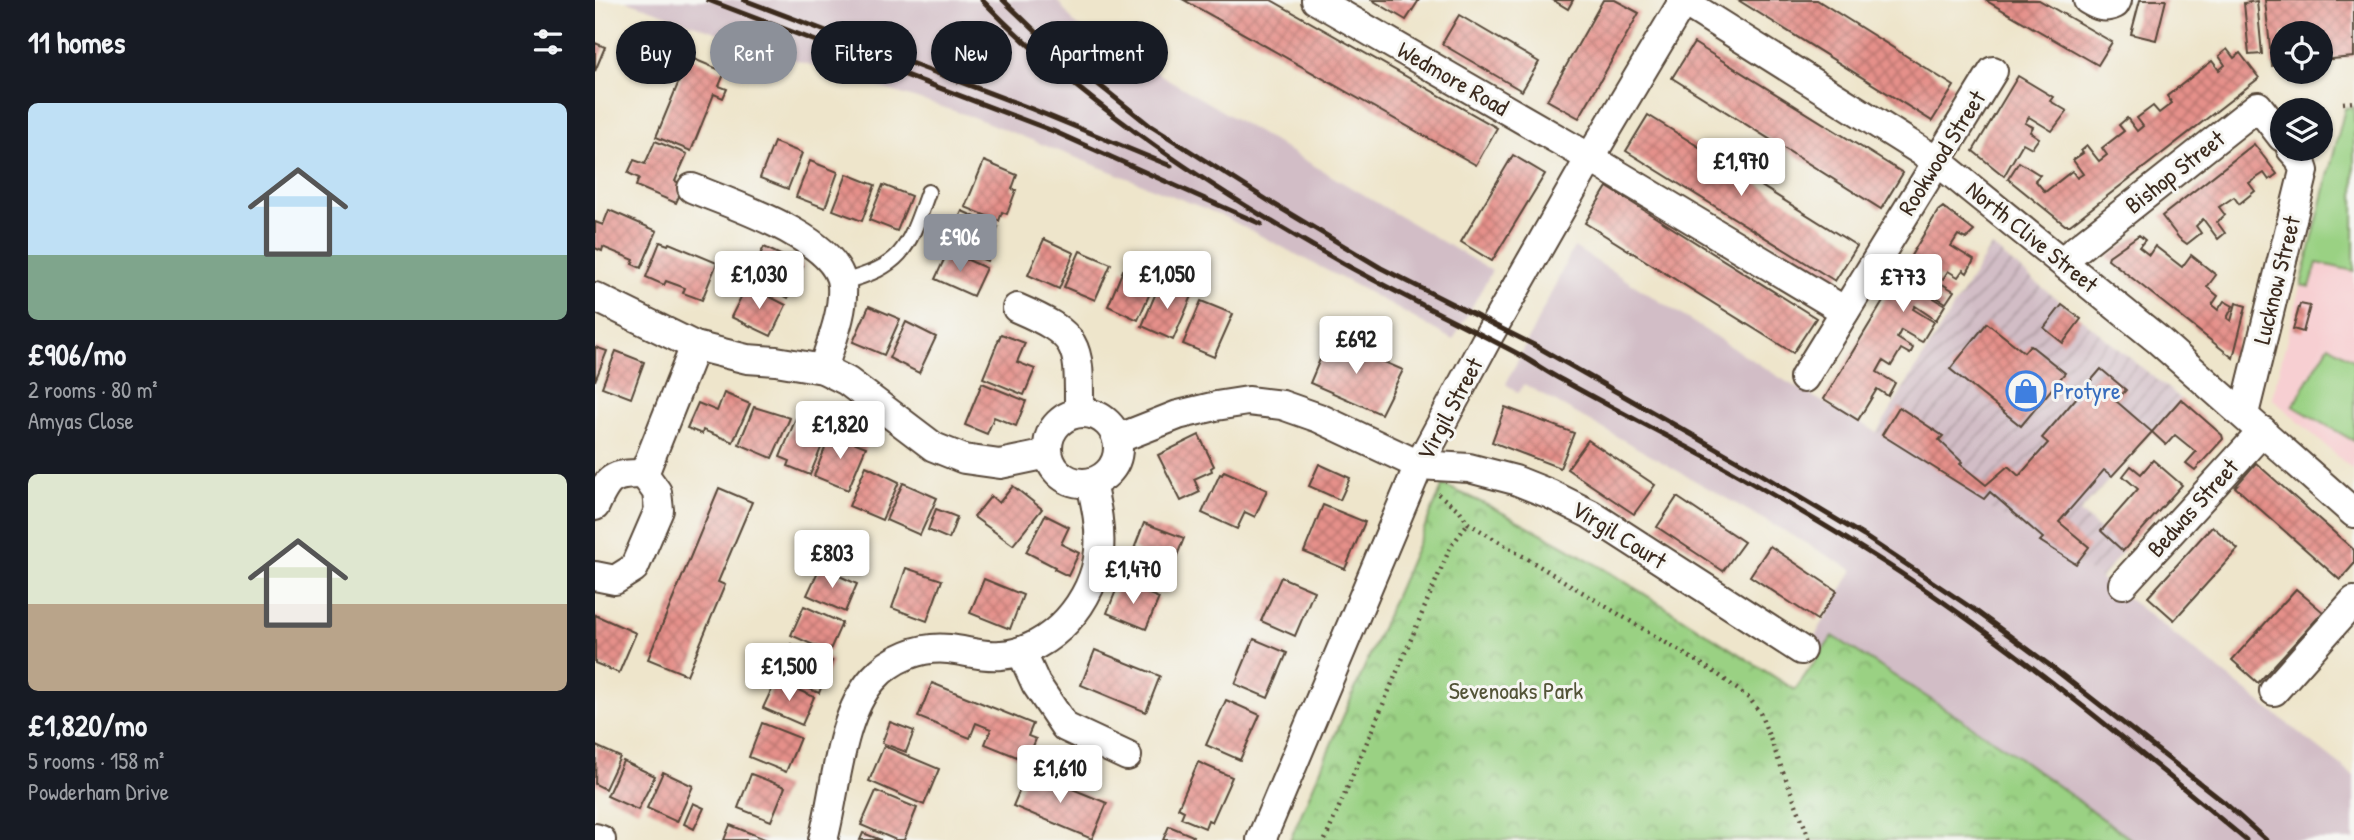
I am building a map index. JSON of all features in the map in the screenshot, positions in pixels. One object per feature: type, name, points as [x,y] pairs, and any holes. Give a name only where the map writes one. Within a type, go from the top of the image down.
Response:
[{"type":"street","name":"Virgil Street","points":[[1261,840],[1417,471],[1489,335],[1683,1]]},
{"type":"street","name":"North Clive Street","points":[[1683,1],[1937,161],[2062,261],[2253,423],[2354,513]]},
{"type":"street","name":"Wedmore Road","points":[[1333,4],[1845,311]]},
{"type":"street","name":"Rookwood Street","points":[[1804,378],[1993,71]]},
{"type":"street","name":"Bishop Street","points":[[2062,261],[2258,106],[2270,122]]},
{"type":"street","name":"Lucknow Street","points":[[2253,423],[2304,171],[2301,161]]},
{"type":"street","points":[[692,188],[795,233],[813,244],[833,263],[842,282],[842,306],[823,369]]},
{"type":"street","points":[[595,297],[695,346],[747,359],[823,369],[847,381],[934,447],[964,459],[1000,464],[1048,454]]},
{"type":"street","points":[[1017,308],[1061,330],[1074,346],[1079,363],[1079,412]]},
{"type":"street","points":[[644,474],[695,346]]},
{"type":"street","points":[[1117,439],[1178,415],[1248,401],[1282,405],[1319,418],[1417,471]]},
{"type":"street","points":[[1079,412],[1095,415],[1103,420],[1112,428],[1117,439],[1118,452],[1114,464],[1108,473],[1091,483],[1079,484],[1063,478],[1053,468],[1048,454],[1049,437],[1055,426],[1079,412]]},
{"type":"street","name":"Bedwas Street","points":[[2123,584],[2253,423]]},
{"type":"street","name":"Virgil Court","points":[[1417,471],[1469,468],[1515,480],[1550,494],[1590,514],[1801,650]]},
{"type":"street","points":[[595,506],[604,485],[621,474],[644,474]]},
{"type":"street","points":[[595,576],[615,580],[634,568],[659,510],[657,492],[644,474]]},
{"type":"street","points":[[823,840],[843,740],[859,701],[873,679],[895,662],[915,652],[932,648],[978,655],[1003,655],[1021,651],[1050,638],[1066,622],[1093,579],[1099,552],[1099,529],[1091,483]]},
{"type":"street","points":[[2274,691],[2354,601]]},
{"type":"street","points":[[1021,651],[1036,684],[1065,727],[1127,756]]},
{"type":"street","points":[[595,838],[601,840]]},
{"type":"lane","points":[[842,282],[876,270],[903,252],[913,235],[929,192]]},
{"type":"path","points":[[2343,103],[2354,102]]},
{"type":"path","points":[[1417,471],[1460,511],[1468,523],[1716,673],[1750,699],[1760,713],[1810,840]]},
{"type":"path","points":[[1325,840],[1450,548],[1468,523]]},
{"type":"shaded area","points":[[625,0],[1057,0],[1073,21],[1026,21],[1026,84],[1168,84],[1168,79],[1492,271],[1453,340],[1221,215],[973,117],[870,84],[917,84],[917,21],[811,21],[811,65],[797,61],[797,21],[710,21],[710,30],[696,25],[696,21],[684,21]]},
{"type":"shaded area","points":[[2354,107],[2354,471],[2272,398],[2345,108]]},
{"type":"shaded area","points":[[1991,246],[2181,399],[2080,512],[2123,551],[2100,579],[1984,505],[1984,499],[1877,432]]},
{"type":"shaded area","points":[[1574,247],[1787,382],[1882,435],[1984,499],[1987,501],[1984,505],[2139,607],[2354,776],[2354,840],[2132,840],[2010,751],[1833,636],[1819,657],[1807,650],[1853,570],[1524,384],[1518,393],[1506,384]]},
{"type":"green space","points":[[2354,107],[2354,271],[2317,263],[2310,287],[2301,285],[2345,108]]},
{"type":"green space","points":[[2329,345],[2354,360],[2354,441],[2293,406]]},
{"type":"green space","name":"Sevenoaks Park","points":[[1443,485],[1579,554],[1795,690],[1833,636],[2010,751],[2132,840],[1290,840]]},
{"type":"building","points":[[1184,0],[1271,0],[1497,128],[1476,165]]},
{"type":"building","points":[[1372,0],[1419,0],[1406,20]]},
{"type":"building","points":[[1553,0],[1573,0],[1568,9]]},
{"type":"building","points":[[1603,0],[1615,0],[1639,13],[1579,118],[1547,100]]},
{"type":"building","points":[[1738,0],[1817,0],[1954,86],[1932,121]]},
{"type":"building","points":[[1985,0],[2039,0],[2112,42],[2098,65]]},
{"type":"building","points":[[2140,0],[2166,0],[2156,40],[2131,34]]},
{"type":"building","points":[[2265,0],[2354,0],[2354,57],[2333,59],[2333,21],[2270,21],[2270,47]]},
{"type":"building","points":[[2257,1],[2262,54],[2249,55],[2244,3]]},
{"type":"building","points":[[1459,15],[1539,62],[1522,91],[1442,44]]},
{"type":"building","points":[[595,43],[605,47],[595,71]]},
{"type":"building","points":[[1694,43],[1903,173],[1881,209],[1672,78]]},
{"type":"building","points":[[2227,49],[2234,58],[2240,53],[2259,78],[2070,225],[2065,225],[2008,179],[2019,162],[2040,175],[2035,180],[2045,192],[2072,171],[2077,178],[2083,174],[2073,160],[2083,153],[2081,151],[2087,146],[2099,161],[2107,155],[2102,148],[2124,131],[2119,125],[2127,118],[2137,131],[2143,126],[2137,118],[2153,106],[2159,113],[2172,103],[2167,96],[2212,61],[2219,70],[2225,65],[2219,56]]},
{"type":"building","points":[[696,60],[710,66],[710,84],[720,84],[719,86],[727,89],[723,98],[714,94],[691,151],[656,137],[678,84],[696,84]]},
{"type":"building","points":[[2018,76],[2053,97],[2050,101],[2067,111],[2052,131],[2029,117],[2025,123],[2033,127],[2030,132],[2039,138],[2032,148],[2023,143],[2004,176],[1973,151]]},
{"type":"building","points":[[1648,115],[1857,246],[1835,281],[1626,151]]},
{"type":"building","points":[[655,141],[687,154],[675,181],[684,185],[676,203],[636,186],[639,178],[628,173],[634,160],[645,164]]},
{"type":"building","points":[[774,142],[802,153],[788,189],[760,178]]},
{"type":"building","points":[[2254,144],[2277,174],[2269,180],[2264,173],[2249,183],[2255,191],[2239,204],[2234,197],[2219,207],[2225,215],[2217,222],[2225,233],[2218,239],[2203,219],[2196,226],[2201,233],[2187,244],[2162,216]]},
{"type":"building","points":[[1513,155],[1545,174],[1492,261],[1461,242]]},
{"type":"building","points":[[810,161],[838,172],[825,208],[796,197]]},
{"type":"building","points":[[984,161],[1017,175],[1012,189],[1016,190],[1007,214],[1002,212],[999,221],[965,207]]},
{"type":"building","points":[[847,174],[875,185],[862,221],[833,210]]},
{"type":"building","points":[[883,185],[911,196],[897,231],[869,220]]},
{"type":"building","points":[[1607,187],[1816,318],[1793,353],[1585,223]]},
{"type":"building","points":[[1943,207],[1974,231],[1966,239],[1958,235],[1951,246],[1974,260],[1967,273],[1963,270],[1958,277],[1948,271],[1943,279],[1934,274],[1932,278],[1954,291],[1946,303],[1933,295],[1932,297],[1945,305],[1936,320],[1915,306],[1913,309],[1934,322],[1922,342],[1901,330],[1897,338],[1913,348],[1910,354],[1901,349],[1891,366],[1883,361],[1877,372],[1895,383],[1888,396],[1877,389],[1858,420],[1824,399],[1938,211]]},
{"type":"building","points":[[609,210],[657,231],[641,268],[632,264],[634,260],[603,247],[602,251],[595,248],[595,222],[603,225]]},
{"type":"building","points":[[962,211],[998,227],[992,238],[996,240],[987,261],[947,245]]},
{"type":"building","points":[[2139,235],[2145,240],[2139,247],[2149,255],[2155,246],[2182,267],[2191,255],[2216,275],[2207,287],[2218,296],[2212,305],[2218,310],[2224,301],[2233,306],[2227,318],[2231,321],[2236,303],[2246,306],[2233,358],[2108,259]]},
{"type":"building","points":[[1044,239],[1074,253],[1059,289],[1028,275]]},
{"type":"building","points":[[660,242],[669,243],[717,263],[702,300],[683,293],[685,288],[666,281],[664,285],[646,277]]},
{"type":"building","points":[[764,247],[803,266],[788,298],[748,278]]},
{"type":"building","points":[[948,251],[986,268],[973,296],[935,279]]},
{"type":"building","points":[[1080,251],[1111,264],[1095,300],[1064,287]]},
{"type":"building","points":[[1123,270],[1154,284],[1138,320],[1108,306]]},
{"type":"building","points":[[1160,283],[1192,296],[1173,340],[1142,326]]},
{"type":"building","points":[[747,285],[786,305],[771,336],[731,317]]},
{"type":"building","points":[[1201,301],[1233,314],[1214,357],[1183,344]]},
{"type":"building","points":[[2300,304],[2310,306],[2303,332],[2293,329]]},
{"type":"building","points":[[2062,305],[2081,319],[2063,343],[2044,328]]},
{"type":"building","points":[[869,306],[900,319],[884,355],[853,342]]},
{"type":"building","points":[[906,322],[936,337],[919,373],[889,358]]},
{"type":"building","points":[[1987,323],[2024,352],[2030,345],[2065,373],[2021,426],[1950,369]]},
{"type":"building","points":[[1001,334],[1025,343],[1017,362],[1035,369],[1024,395],[983,378]]},
{"type":"building","points":[[1329,338],[1403,370],[1381,414],[1310,383]]},
{"type":"building","points":[[595,347],[607,351],[595,381]]},
{"type":"building","points":[[616,351],[644,362],[631,398],[602,387]]},
{"type":"building","points":[[2101,369],[2126,390],[2116,401],[2152,432],[2112,476],[2104,470],[2059,522],[2089,547],[2076,564],[2040,541],[2043,538],[1990,492],[1984,499],[1882,435],[1899,407],[1943,436],[1939,440],[1962,462],[1960,464],[1986,485],[2008,466],[2019,476],[2048,443],[2042,438]]},
{"type":"building","points":[[982,383],[1026,401],[1016,426],[994,417],[987,434],[965,425]]},
{"type":"building","points":[[724,393],[750,404],[733,442],[703,430],[702,434],[687,428],[698,403],[717,411]]},
{"type":"building","points":[[2181,399],[2222,435],[2223,439],[2195,470],[2186,463],[2196,452],[2175,435],[2166,445],[2152,432]]},
{"type":"building","points":[[754,407],[790,418],[772,458],[739,444]]},
{"type":"building","points":[[1505,407],[1574,433],[1560,468],[1492,442]]},
{"type":"building","points":[[796,418],[828,431],[810,475],[788,466],[790,461],[780,457]]},
{"type":"building","points":[[831,433],[866,447],[848,490],[814,476]]},
{"type":"building","points":[[1199,435],[1214,466],[1212,471],[1194,479],[1200,492],[1181,501],[1158,455]]},
{"type":"building","points":[[1588,440],[1655,485],[1634,514],[1567,469]]},
{"type":"building","points":[[2153,460],[2182,485],[2123,551],[2101,531],[2138,489],[2123,476],[2131,466],[2141,474]]},
{"type":"building","points":[[2256,463],[2354,550],[2354,564],[2340,580],[2235,487]]},
{"type":"building","points":[[1319,464],[1350,478],[1340,500],[1309,486]]},
{"type":"building","points":[[866,466],[899,482],[882,520],[849,506]]},
{"type":"building","points":[[1224,471],[1267,490],[1255,517],[1245,512],[1237,529],[1202,513],[1220,474]]},
{"type":"building","points":[[903,483],[937,498],[920,535],[886,520]]},
{"type":"building","points":[[1013,486],[1042,509],[1013,545],[974,517],[991,496],[999,503]]},
{"type":"building","points":[[719,488],[752,502],[718,582],[725,585],[687,675],[648,659]]},
{"type":"building","points":[[1677,497],[1744,542],[1723,571],[1657,527]]},
{"type":"building","points":[[1323,505],[1365,522],[1345,569],[1304,552]]},
{"type":"building","points":[[936,509],[957,517],[949,539],[928,530]]},
{"type":"building","points":[[1045,515],[1069,527],[1061,544],[1079,553],[1068,576],[1026,552]]},
{"type":"building","points":[[1144,523],[1184,538],[1170,573],[1136,559],[1139,551],[1134,549]]},
{"type":"building","points":[[2212,526],[2238,549],[2174,620],[2148,597]]},
{"type":"building","points":[[1770,546],[1837,591],[1817,620],[1750,576]]},
{"type":"building","points":[[1142,565],[1165,574],[1157,593],[1134,584]]},
{"type":"building","points":[[820,567],[857,584],[845,612],[807,595]]},
{"type":"building","points":[[906,568],[942,580],[927,621],[892,608]]},
{"type":"building","points":[[1281,577],[1314,591],[1295,636],[1261,621]]},
{"type":"building","points":[[984,579],[1023,595],[1010,629],[970,613]]},
{"type":"building","points":[[1125,584],[1159,598],[1146,629],[1107,613],[1117,588],[1122,591]]},
{"type":"building","points":[[2296,589],[2323,612],[2258,683],[2232,660]]},
{"type":"building","points":[[804,606],[842,623],[829,652],[791,635]]},
{"type":"building","points":[[595,615],[636,633],[619,673],[595,663]]},
{"type":"building","points":[[1254,639],[1287,653],[1268,698],[1235,684]]},
{"type":"building","points":[[791,644],[832,661],[819,693],[778,676]]},
{"type":"building","points":[[1095,650],[1160,676],[1146,712],[1081,685]]},
{"type":"building","points":[[776,680],[814,697],[802,725],[763,708]]},
{"type":"building","points":[[932,683],[1033,724],[1028,736],[1036,739],[1027,761],[985,744],[991,729],[976,723],[970,738],[918,717]]},
{"type":"building","points":[[1226,700],[1260,715],[1240,760],[1206,745]]},
{"type":"building","points":[[890,722],[914,731],[906,752],[882,743]]},
{"type":"building","points":[[762,723],[800,738],[786,772],[749,757]]},
{"type":"building","points":[[596,746],[620,757],[605,789],[595,784]]},
{"type":"building","points":[[884,746],[939,769],[924,805],[869,781]]},
{"type":"building","points":[[623,761],[655,776],[638,810],[607,796]]},
{"type":"building","points":[[1198,762],[1232,777],[1212,822],[1208,820],[1205,828],[1181,818],[1184,811],[1178,808]]},
{"type":"building","points":[[1028,771],[1107,803],[1092,839],[1013,806]]},
{"type":"building","points":[[663,772],[693,786],[677,822],[647,808]]},
{"type":"building","points":[[751,774],[785,787],[771,821],[738,808]]},
{"type":"building","points":[[876,791],[917,808],[904,840],[896,840],[861,825]]},
{"type":"building","points":[[693,803],[704,808],[694,829],[684,824]]},
{"type":"building","points":[[730,825],[767,840],[724,840]]},
{"type":"building","points":[[1169,826],[1193,836],[1191,840],[1163,840]]},
{"type":"building","points":[[863,833],[881,840],[860,840]]},
{"type":"railway","points":[[708,0],[1053,131],[1261,224]]},
{"type":"railway","points":[[744,0],[1032,109],[1171,166]]},
{"type":"railway","points":[[982,0],[1065,77],[1109,112],[1249,208],[1346,265],[1522,356],[1727,469],[1833,530],[1894,569],[2042,674],[2246,840]]},
{"type":"railway","points":[[1003,0],[1052,47],[1149,125],[1272,203],[1381,268],[1536,346],[1864,536],[1976,611],[2048,664],[2225,803],[2266,840]]},
{"type":"place","name":"Protyre","points":[[2026,391]]}]
